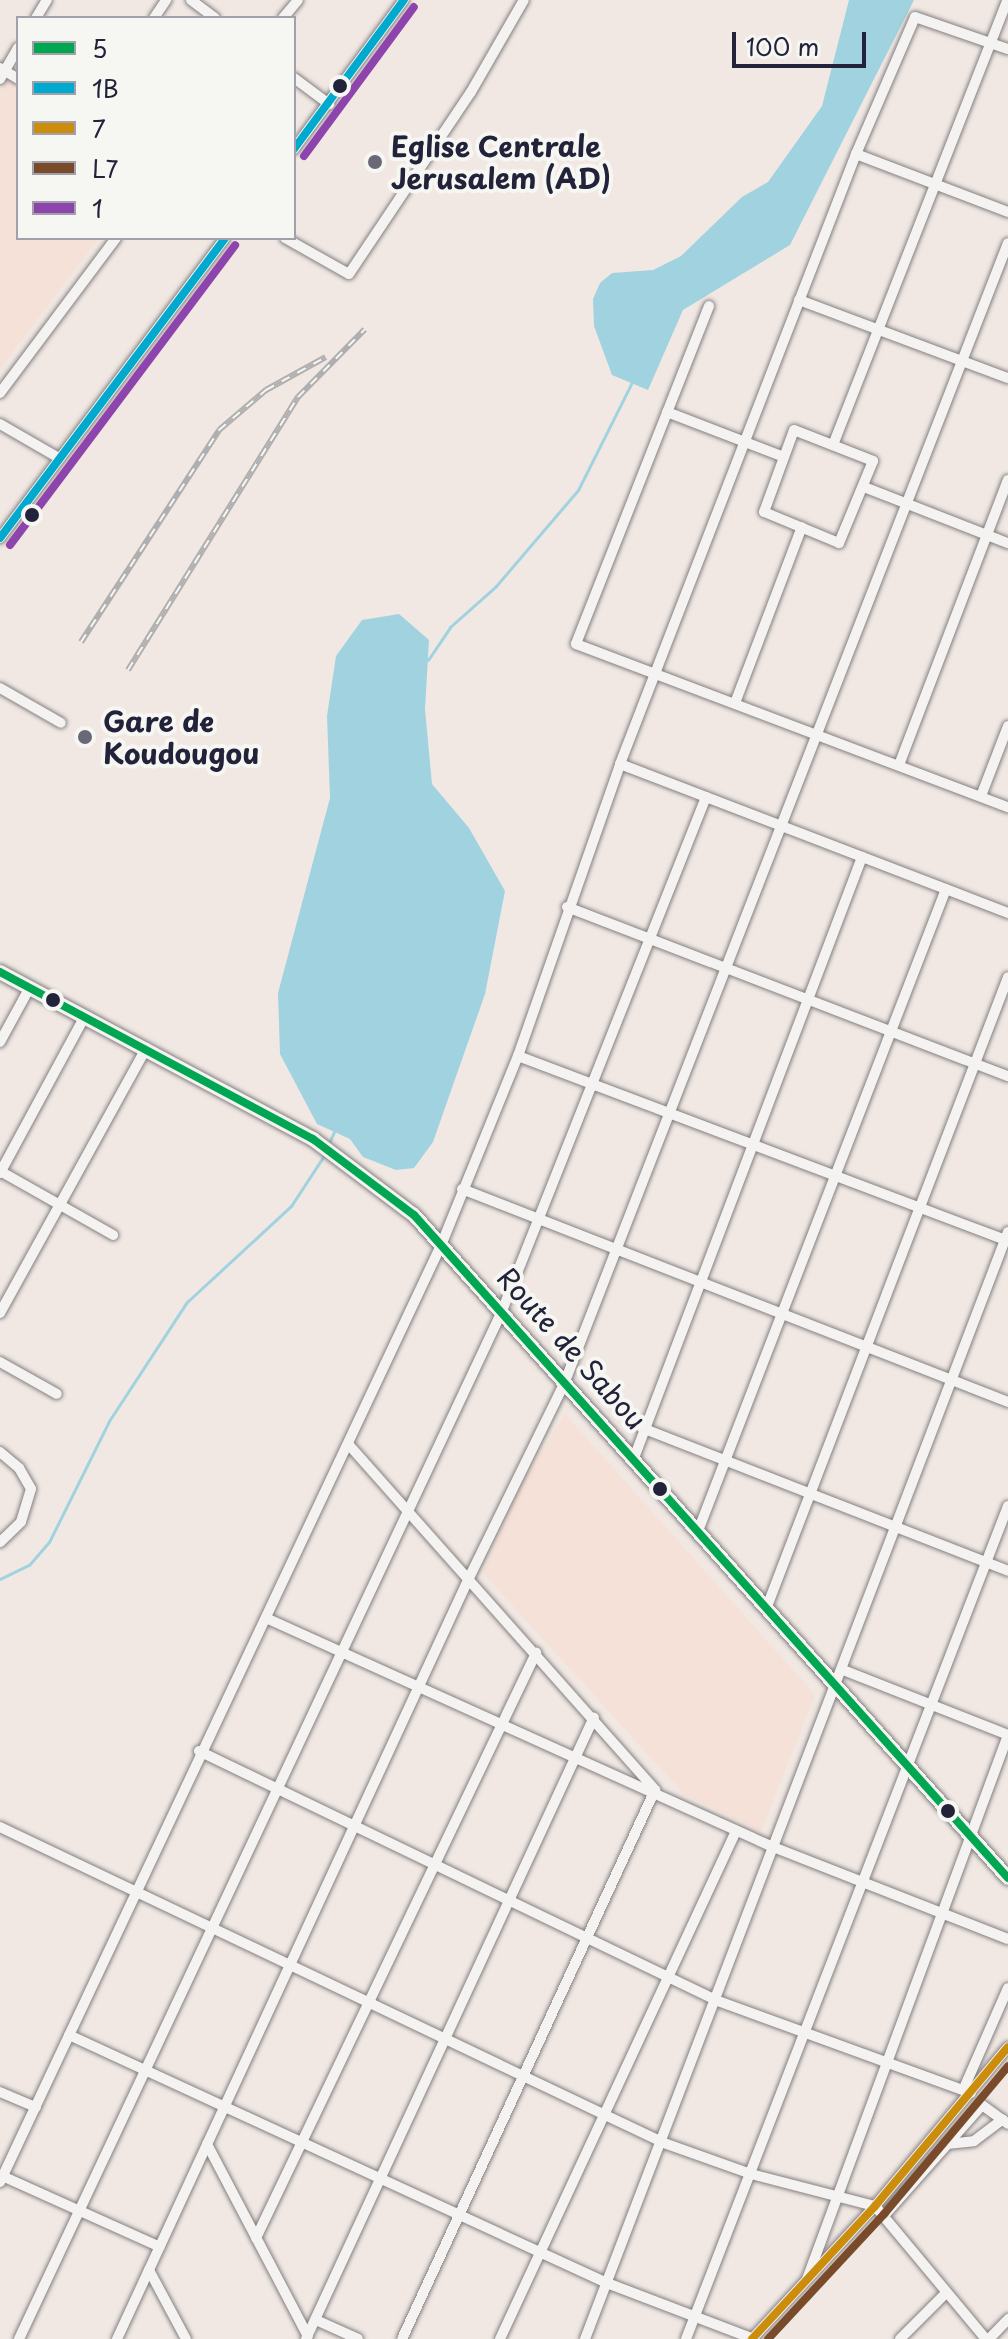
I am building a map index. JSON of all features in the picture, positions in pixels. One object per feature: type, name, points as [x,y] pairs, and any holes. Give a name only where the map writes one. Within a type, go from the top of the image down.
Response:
[{"type":"main road","name":"Route de Sabou","points":[[0,972],[313,1139],[385,1190],[442,1243],[564,1384],[698,1531],[840,1676],[909,1764],[1008,1878]]},
{"type":"street","points":[[191,0],[212,16]]},
{"type":"street","points":[[285,16],[298,0]]},
{"type":"street","points":[[296,146],[404,0]]},
{"type":"street","points":[[289,240],[349,274],[471,92],[524,0]]},
{"type":"street","points":[[833,445],[1007,0]]},
{"type":"street","points":[[160,2247],[1,2177],[199,1751],[349,1445],[442,1243],[518,1056],[567,907],[620,764],[799,300],[856,154],[915,17],[1008,49]]},
{"type":"street","points":[[1,73],[16,51]]},
{"type":"street","points":[[296,79],[329,104]]},
{"type":"street","points":[[856,154],[1008,212]]},
{"type":"street","points":[[0,393],[115,240]]},
{"type":"street","points":[[0,538],[223,240]]},
{"type":"street","points":[[117,2339],[469,1578],[564,1384],[784,827],[1008,243]]},
{"type":"street","points":[[799,300],[1008,378]]},
{"type":"street","points":[[709,306],[576,644],[1008,807]]},
{"type":"street","points":[[667,412],[784,457]]},
{"type":"street","points":[[0,424],[59,458]]},
{"type":"street","points":[[794,430],[873,461],[839,543],[764,512],[784,457],[794,430]]},
{"type":"street","points":[[899,765],[1008,480]]},
{"type":"street","points":[[864,487],[1008,543]]},
{"type":"street","points":[[735,703],[802,527]]},
{"type":"street","points":[[0,688],[61,723]]},
{"type":"street","points":[[981,796],[1008,726]]},
{"type":"street","points":[[620,764],[1008,913]]},
{"type":"street","points":[[19,2339],[502,1311],[706,797]]},
{"type":"street","points":[[634,1458],[642,1428],[862,857]]},
{"type":"street","points":[[698,1531],[946,889]]},
{"type":"street","points":[[567,907],[1008,1076]]},
{"type":"street","points":[[768,1604],[1008,977]]},
{"type":"street","points":[[0,1042],[30,987]]},
{"type":"street","points":[[85,1016],[0,1172],[113,1235]]},
{"type":"street","points":[[0,1313],[146,1048]]},
{"type":"street","points":[[518,1056],[1007,1238],[773,1847],[664,2143],[585,2339]]},
{"type":"street","points":[[462,1189],[1008,1402]]},
{"type":"street","points":[[0,1362],[57,1394]]},
{"type":"street","points":[[642,1428],[1008,1571]]},
{"type":"street","points":[[349,1445],[409,1508],[655,1790],[669,1802],[941,1916],[1008,1939]]},
{"type":"street","points":[[0,1452],[19,1468],[31,1489],[21,1522],[0,1542]]},
{"type":"street","points":[[686,2339],[1008,1506]]},
{"type":"street","points":[[266,1618],[655,1790]]},
{"type":"street","points":[[256,2238],[536,1653]]},
{"type":"street","points":[[807,2279],[1008,1735],[932,1705],[840,1676]]},
{"type":"street","points":[[307,2338],[594,1717]]},
{"type":"street","points":[[199,1751],[718,2001],[967,2091]]},
{"type":"street","points":[[402,2339],[655,1790]]},
{"type":"street","points":[[0,1827],[135,1888],[664,2143],[838,2200],[875,2206],[988,2339],[1008,2319]]},
{"type":"street","points":[[500,2339],[736,1831]]},
{"type":"street","points":[[967,2091],[1008,1988]]},
{"type":"street","points":[[69,2035],[607,2283],[753,2339],[875,2206],[967,2091],[1008,2047]]},
{"type":"street","points":[[0,2092],[36,2107]]},
{"type":"street","points":[[883,2217],[947,2144],[982,2105],[1006,2121],[974,2141],[947,2144]]},
{"type":"street","points":[[207,2144],[307,2338]]},
{"type":"street","points":[[149,2270],[186,2339]]},
{"type":"street","points":[[900,2339],[946,2293]]},
{"type":"street","points":[[316,2320],[358,2339]]},
{"type":"shaded area","points":[[9,76],[16,81],[16,240],[97,240],[0,369],[0,91]]},
{"type":"shaded area","points":[[565,1414],[815,1695],[761,1831],[685,1795],[483,1573],[519,1488]]},
{"type":"water","points":[[849,0],[914,0],[790,245],[683,310],[648,390],[612,375],[594,326],[593,299],[600,283],[612,273],[653,270],[681,256],[742,197],[768,182],[822,106]]},
{"type":"water","points":[[399,614],[429,640],[425,709],[432,784],[469,828],[505,891],[485,994],[433,1142],[414,1168],[396,1170],[363,1157],[350,1139],[317,1124],[280,1054],[278,993],[330,798],[327,716],[336,656],[362,620]]},
{"type":"waterway","points":[[428,660],[450,627],[496,586],[578,490],[631,384]]},
{"type":"waterway","points":[[329,1143],[334,1132]]},
{"type":"waterway","points":[[0,1579],[29,1565],[49,1542],[109,1421],[187,1302],[291,1206],[325,1154]]},
{"type":"railway","points":[[128,670],[298,397],[365,329]]},
{"type":"railway","points":[[81,642],[219,430],[266,390],[326,357]]},
{"type":"transit line","name":"1B","points":[[296,146],[404,0]]},
{"type":"transit line","name":"1","points":[[304,156],[414,7]]},
{"type":"transit line","name":"1B","points":[[0,538],[224,240]]},
{"type":"transit line","name":"1","points":[[10,545],[235,245]]},
{"type":"transit line","name":"5","points":[[0,972],[313,1139],[414,1215],[1008,1878]]},
{"type":"transit line","name":"7","points":[[752,2339],[875,2206],[1008,2047]]},
{"type":"transit line","name":"L7","points":[[768,2339],[884,2214],[1008,2066]]},
{"type":"place","name":"Eglise Centrale Jerusalem (AD)","points":[[375,162]]},
{"type":"place","name":"Gare de Koudougou","points":[[85,737]]}]
